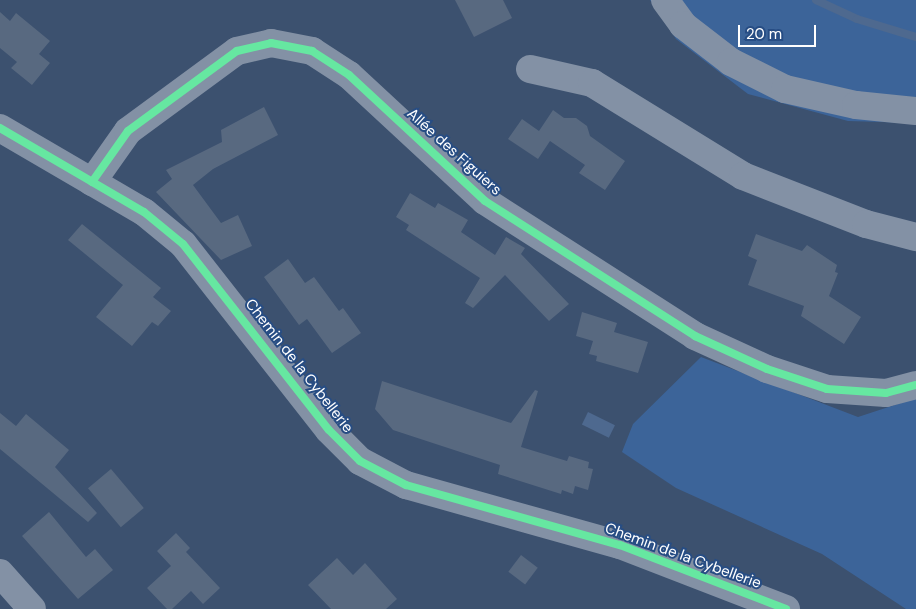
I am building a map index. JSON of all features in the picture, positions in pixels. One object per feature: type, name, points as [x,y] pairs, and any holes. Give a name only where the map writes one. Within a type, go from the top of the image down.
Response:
[{"type":"street","points":[[665,0],[683,25],[730,62],[785,89],[856,105],[916,111]]},
{"type":"street","name":"Allée des Figuiers","points":[[92,182],[128,131],[238,51],[270,43],[312,52],[349,75],[485,201],[695,336],[767,369],[827,389],[886,393],[916,385]]},
{"type":"street","points":[[530,69],[592,84],[743,176],[866,224],[916,236]]},
{"type":"street","name":"Chemin de la Cybellerie","points":[[0,128],[144,212],[183,244],[329,430],[360,461],[406,485],[620,545],[786,609]]},
{"type":"street","points":[[0,573],[32,609]]},
{"type":"shaded area","points":[[650,0],[916,0],[916,123],[848,121],[748,94],[676,39]]},
{"type":"shaded area","points":[[701,357],[858,417],[916,398],[916,609],[906,609],[822,554],[676,488],[622,452],[633,424]]},
{"type":"shaded area","points":[[588,412],[615,425],[609,438],[582,425]]},
{"type":"building","points":[[455,0],[503,0],[512,18],[474,37]]},
{"type":"building","points":[[0,12],[10,21],[16,13],[50,41],[39,54],[50,63],[32,85],[11,68],[17,62],[0,48]]},
{"type":"building","points":[[264,107],[278,135],[213,169],[193,185],[221,223],[238,215],[252,246],[221,260],[156,192],[172,179],[166,170],[222,142],[221,130]]},
{"type":"building","points":[[553,110],[564,118],[576,118],[587,126],[590,136],[625,161],[605,190],[579,173],[585,165],[550,141],[538,159],[508,139],[522,119],[539,131]]},
{"type":"building","points":[[410,193],[435,208],[438,203],[468,220],[461,232],[495,255],[506,237],[525,248],[521,254],[569,304],[549,321],[505,275],[473,308],[465,303],[480,278],[406,230],[409,225],[396,217]]},
{"type":"building","points":[[82,224],[161,288],[153,297],[171,311],[158,326],[152,322],[132,346],[96,317],[123,285],[68,240]]},
{"type":"building","points":[[756,234],[802,251],[807,245],[837,265],[835,272],[838,273],[829,296],[861,317],[844,344],[801,316],[804,306],[748,285],[757,260],[748,256]]},
{"type":"building","points":[[288,259],[305,283],[314,277],[339,311],[343,308],[361,333],[332,353],[307,319],[299,325],[264,277]]},
{"type":"building","points":[[582,312],[617,323],[614,332],[648,342],[638,373],[596,361],[597,356],[589,354],[593,341],[576,336]]},
{"type":"building","points":[[382,381],[511,423],[535,390],[538,391],[521,447],[567,461],[569,456],[589,462],[588,468],[593,469],[588,490],[575,486],[573,494],[562,490],[561,494],[498,474],[500,465],[393,430],[375,409]]},
{"type":"building","points":[[0,413],[16,426],[26,414],[69,450],[55,467],[97,513],[88,522],[0,449]]},
{"type":"building","points":[[111,469],[144,508],[121,527],[88,488]]},
{"type":"building","points":[[49,512],[86,557],[95,549],[113,570],[78,599],[22,536]]},
{"type":"building","points":[[176,533],[190,548],[186,552],[220,588],[203,604],[191,591],[172,609],[167,609],[147,588],[171,566],[157,551]]},
{"type":"building","points":[[521,555],[538,568],[525,584],[508,572]]},
{"type":"building","points":[[337,558],[353,575],[365,563],[397,599],[386,609],[331,609],[308,585]]},
{"type":"waterway","points":[[816,0],[857,19],[916,37]]},
{"type":"cycle path","points":[[92,182],[128,131],[237,51],[271,43],[312,51],[349,75],[485,201],[695,336],[767,369],[827,389],[886,393],[916,385]]},
{"type":"cycle path","points":[[0,128],[144,212],[183,244],[329,430],[360,461],[406,485],[620,545],[786,609]]}]
